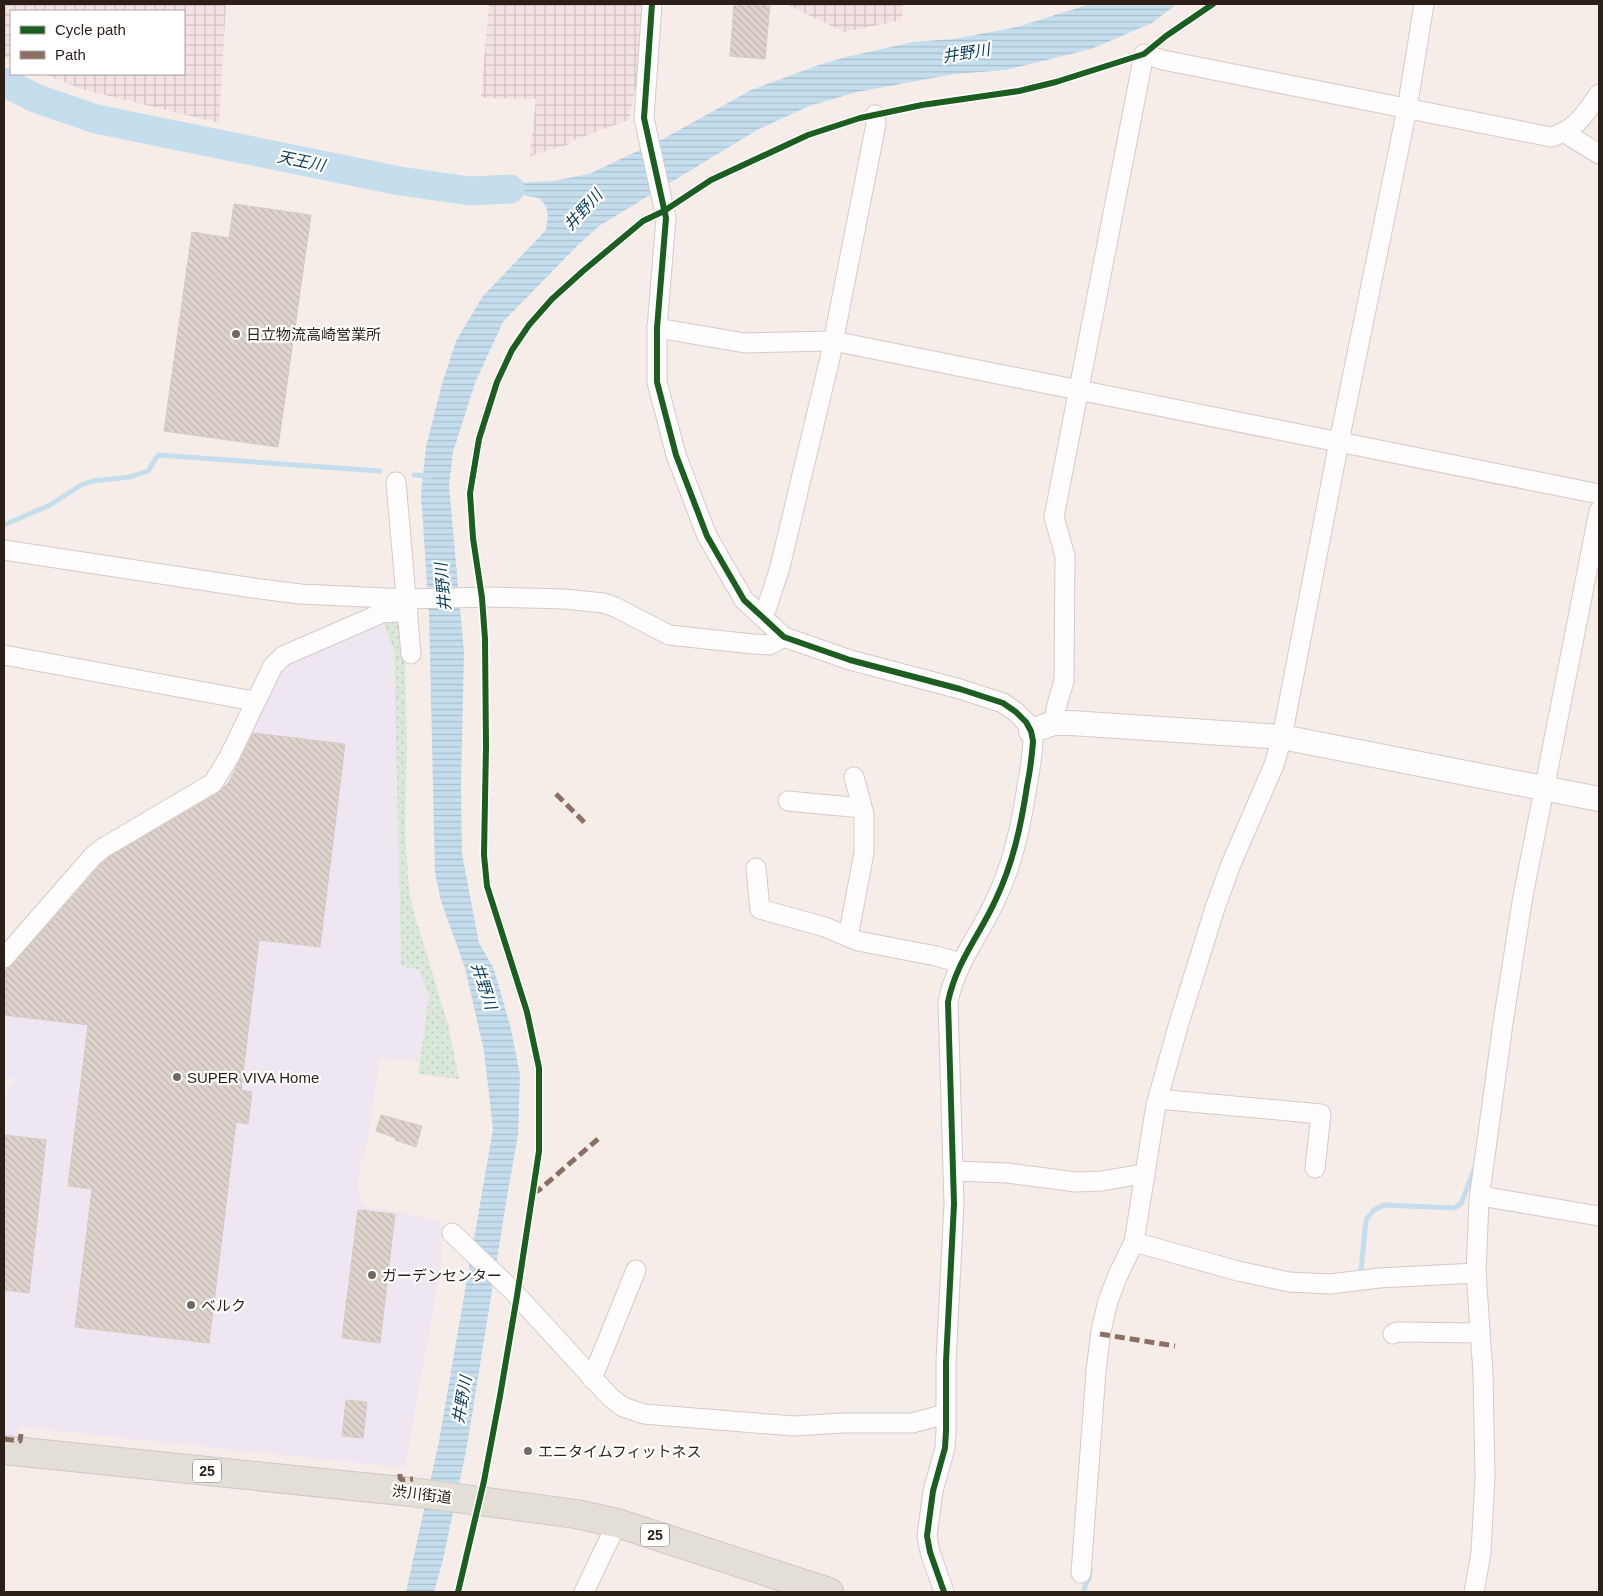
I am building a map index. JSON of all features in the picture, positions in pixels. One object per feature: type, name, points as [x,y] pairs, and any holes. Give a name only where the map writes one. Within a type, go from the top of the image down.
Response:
[{"type":"main road","name":"渋川街道","points":[[4,1450],[411,1492],[576,1514],[617,1523],[829,1592]]},
{"type":"street","points":[[652,4],[644,118],[666,218],[656,328],[657,382],[676,455],[707,536],[744,600],[784,637],[850,660],[960,689],[1003,703],[1016,712],[1031,731],[1033,741],[1022,818],[1013,856],[996,899],[960,963],[951,984],[948,1002],[954,1204],[946,1362],[945,1448],[933,1491],[927,1536],[930,1552],[944,1592]]},
{"type":"street","points":[[1081,1573],[1096,1371],[1101,1331],[1108,1301],[1134,1242],[1158,1099],[1179,1023],[1215,908],[1231,864],[1274,765],[1282,737],[1339,442],[1407,109],[1424,4]]},
{"type":"street","points":[[1054,723],[1064,680],[1065,556],[1054,517],[1144,54],[1163,60],[1551,137],[1565,133],[1581,120],[1599,94]]},
{"type":"street","points":[[762,615],[767,607],[780,567],[833,342],[876,124],[875,114]]},
{"type":"street","points":[[1565,133],[1599,154]]},
{"type":"street","points":[[656,328],[745,343],[833,342],[1599,494]]},
{"type":"street","points":[[396,482],[409,603],[411,654]]},
{"type":"street","points":[[1474,1592],[1482,1553],[1485,1477],[1476,1273],[1480,1196],[1523,896],[1599,511]]},
{"type":"street","points":[[4,550],[300,594],[409,603],[476,598],[565,599],[603,603],[615,606],[669,635],[769,645],[784,637]]},
{"type":"street","points":[[4,958],[93,856],[103,848],[213,783],[229,757],[273,666],[282,656],[409,603]]},
{"type":"street","points":[[4,655],[248,700],[254,703]]},
{"type":"street","points":[[1031,731],[1054,723],[1282,737],[1599,799]]},
{"type":"street","points":[[848,937],[864,853],[862,808],[854,777]]},
{"type":"street","points":[[788,801],[862,808]]},
{"type":"street","points":[[756,868],[760,909],[825,927],[858,941],[936,956],[960,963]]},
{"type":"street","points":[[1158,1099],[1321,1114],[1315,1168]]},
{"type":"street","points":[[954,1172],[1007,1173],[1076,1182],[1102,1181],[1136,1175],[1145,1176]]},
{"type":"street","points":[[1480,1196],[1599,1216]]},
{"type":"street","points":[[453,1233],[512,1290],[592,1379],[623,1407],[644,1414],[794,1426],[842,1422],[912,1423],[946,1414]]},
{"type":"street","points":[[1134,1242],[1238,1271],[1289,1282],[1330,1284],[1379,1278],[1476,1273]]},
{"type":"street","points":[[592,1379],[636,1270]]},
{"type":"street","points":[[1393,1334],[1397,1332],[1480,1333]]},
{"type":"street","points":[[584,1592],[617,1523]]},
{"type":"shaded area","points":[[4,4],[226,4],[219,123],[81,89],[46,75],[185,75],[185,10],[10,10],[10,60],[4,57]]},
{"type":"shaded area","points":[[489,4],[644,4],[641,59],[629,120],[571,141],[570,144],[530,156],[536,99],[481,98]]},
{"type":"shaded area","points":[[786,4],[903,4],[902,20],[844,32]]},
{"type":"shaded area","points":[[383,622],[394,650],[401,966],[419,969],[429,995],[419,1062],[380,1058],[368,1138],[358,1182],[359,1196],[363,1205],[440,1221],[443,1226],[441,1264],[405,1468],[19,1427],[17,1437],[4,1436],[4,1093],[6,1095],[17,1079],[4,1077],[4,967],[101,859],[221,784],[279,673],[288,662]]},
{"type":"green space","points":[[393,619],[400,624],[405,662],[407,747],[405,830],[409,890],[415,916],[448,1024],[459,1079],[418,1074],[429,995],[419,970],[401,966],[394,651],[383,622]]},
{"type":"water","name":"井野川","points":[[1090,4],[1177,4],[1152,23],[1091,49],[1006,70],[955,74],[857,92],[809,106],[757,130],[599,226],[503,322],[475,383],[453,452],[449,486],[464,652],[461,786],[462,854],[479,943],[494,969],[511,1029],[520,1075],[518,1135],[467,1446],[443,1560],[434,1592],[406,1592],[439,1441],[493,1129],[484,1051],[465,968],[441,901],[435,873],[429,613],[421,494],[426,447],[442,384],[456,341],[483,296],[546,230],[548,215],[546,206],[539,198],[516,194],[479,197],[470,191],[484,185],[553,181],[589,174],[663,139],[751,90],[819,65],[913,42],[954,39],[1017,27]]},
{"type":"building","points":[[734,4],[770,4],[765,59],[730,56]]},
{"type":"building","name":"日立物流高崎営業所","points":[[234,204],[311,215],[278,447],[164,431],[192,232],[229,238]]},
{"type":"building","points":[[253,733],[345,744],[320,947],[259,940],[241,1090],[252,1092],[248,1124],[236,1122],[209,1343],[75,1327],[92,1189],[68,1186],[88,1025],[4,1015],[4,971],[12,965],[109,857],[219,792],[229,782]]},
{"type":"building","points":[[381,1115],[422,1126],[416,1147],[376,1131]]},
{"type":"building","points":[[4,1135],[46,1140],[29,1293],[4,1290]]},
{"type":"building","points":[[358,1210],[395,1214],[380,1343],[342,1338]]},
{"type":"building","points":[[346,1400],[367,1402],[363,1438],[342,1436]]},
{"type":"waterway","name":"天王川","points":[[4,82],[35,98],[96,119],[400,181],[470,191],[510,189]]},
{"type":"waterway","points":[[4,525],[50,505],[81,485],[93,481],[130,477],[148,471],[158,455],[380,471]]},
{"type":"waterway","points":[[414,475],[429,476]]},
{"type":"waterway","points":[[1358,1273],[1361,1271],[1366,1220],[1374,1210],[1384,1205],[1454,1208],[1461,1204],[1475,1167]]},
{"type":"waterway","points":[[1084,1589],[1090,1570]]},
{"type":"marked path","points":[[556,794],[587,825]]},
{"type":"marked path","points":[[533,1193],[539,1190],[598,1139]]},
{"type":"marked path","points":[[1100,1334],[1175,1346]]},
{"type":"marked path","points":[[4,1439],[20,1441],[21,1434]]},
{"type":"marked path","points":[[400,1474],[402,1480],[413,1479]]},
{"type":"cycle path","points":[[652,4],[644,118],[666,218],[657,328],[657,382],[676,455],[707,536],[744,600],[784,637],[850,660],[960,689],[1003,703],[1026,722],[1031,731],[1033,741],[1022,815],[1012,858],[990,912],[962,961],[948,1002],[954,1204],[946,1362],[946,1431],[945,1448],[933,1491],[927,1536],[930,1552],[944,1592]]},
{"type":"cycle path","points":[[458,1592],[484,1481],[500,1396],[539,1151],[539,1068],[527,1012],[487,886],[484,855],[485,639],[482,598],[473,538],[470,493],[479,439],[497,382],[512,350],[529,325],[552,299],[583,271],[643,221],[664,211],[711,180],[808,135],[860,118],[922,105],[1019,91],[1056,82],[1144,54],[1166,36],[1213,4]]},
{"type":"place","name":"日立物流高崎営業所","points":[[236,334]]},
{"type":"place","name":"SUPER VIVA Home","points":[[177,1077]]},
{"type":"place","name":"ガーデンセンター","points":[[372,1275]]},
{"type":"place","name":"ベルク","points":[[191,1305]]},
{"type":"place","name":"エニタイムフィットネス","points":[[528,1451]]}]
